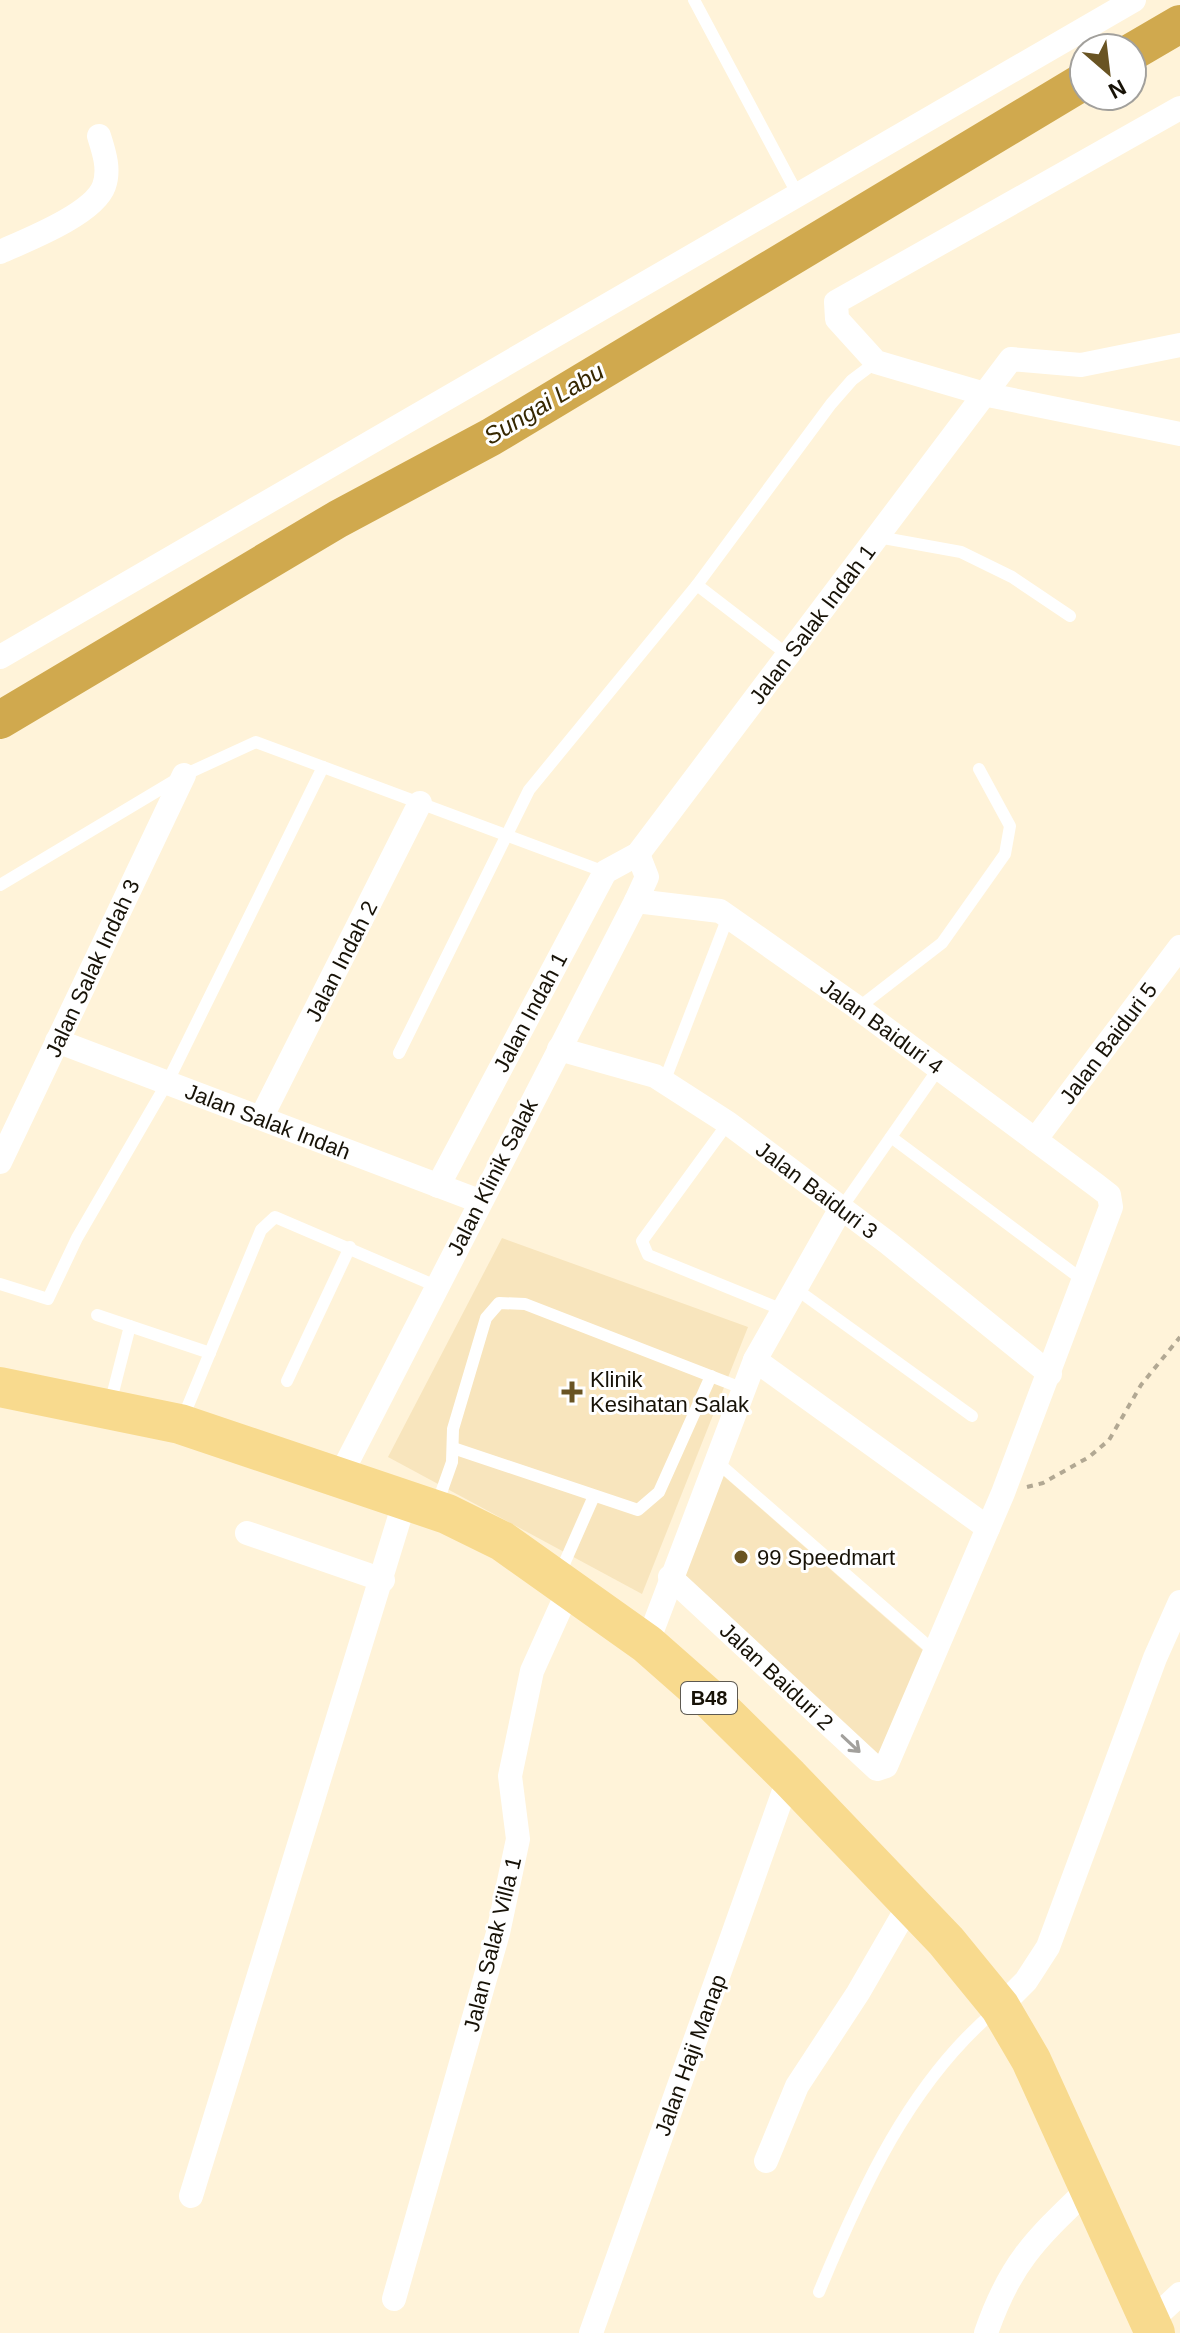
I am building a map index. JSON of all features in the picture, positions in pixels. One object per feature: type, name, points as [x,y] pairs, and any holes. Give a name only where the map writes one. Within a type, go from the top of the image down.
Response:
[{"type":"main road","name":"B48","points":[[0,1387],[180,1424],[420,1505],[502,1541],[647,1644],[714,1703],[789,1777],[910,1903],[1000,2007],[1031,2060],[1153,2328]]},
{"type":"street","points":[[0,657],[1134,0]]},
{"type":"street","points":[[1180,108],[836,302],[837,319],[876,362],[988,395],[1180,434]]},
{"type":"street","points":[[0,252],[34,237],[96,199],[107,176],[99,136]]},
{"type":"street","name":"Jalan Salak Indah 1","points":[[638,854],[988,395],[1011,359],[1081,365],[1180,345]]},
{"type":"street","name":"Jalan Salak Indah 3","points":[[0,1162],[184,775]]},
{"type":"street","name":"Jalan Indah 2","points":[[261,1118],[420,803]]},
{"type":"street","points":[[605,872],[638,854]]},
{"type":"street","name":"Jalan Klinik Salak","points":[[339,1478],[636,901],[647,877],[638,854]]},
{"type":"street","name":"Jalan Indah 1","points":[[438,1186],[605,872]]},
{"type":"street","name":"Jalan Baiduri 4","points":[[636,901],[720,911],[858,1008],[1109,1195],[1111,1207],[1084,1281]]},
{"type":"street","name":"Jalan Baiduri 5","points":[[1035,1140],[1180,947]]},
{"type":"street","name":"Jalan Salak Indah","points":[[57,1041],[479,1201]]},
{"type":"street","name":"Jalan Baiduri 3","points":[[559,1049],[664,1082],[728,1123],[888,1243],[1050,1374]]},
{"type":"street","points":[[647,1644],[755,1360],[840,1210]]},
{"type":"street","points":[[935,1652],[1003,1493],[1084,1281]]},
{"type":"street","points":[[755,1360],[988,1528]]},
{"type":"street","points":[[191,2196],[383,1580],[420,1505]]},
{"type":"street","points":[[247,1533],[383,1580]]},
{"type":"street","name":"Jalan Baiduri 2","points":[[670,1577],[877,1769],[886,1766],[935,1652]]},
{"type":"street","name":"Jalan Salak Villa 1","points":[[394,2299],[498,1933],[518,1839],[510,1776],[532,1671],[563,1584]]},
{"type":"street","points":[[1000,2007],[1026,1981],[1048,1947],[1155,1658],[1180,1602]]},
{"type":"street","name":"Jalan Haji Manap","points":[[591,2333],[789,1777]]},
{"type":"street","points":[[766,2161],[797,2086],[858,1993],[910,1903]]},
{"type":"street","points":[[986,2333],[998,2299],[1027,2249],[1088,2189]]},
{"type":"street","points":[[1153,2328],[1180,2294]]},
{"type":"lane","points":[[694,0],[798,195]]},
{"type":"lane","points":[[399,1053],[509,836],[529,790],[697,585],[831,404],[852,380],[876,362]]},
{"type":"lane","points":[[878,537],[961,552],[1012,577],[1070,616]]},
{"type":"lane","points":[[697,585],[788,655]]},
{"type":"lane","points":[[0,885],[184,775],[256,742],[605,872]]},
{"type":"lane","points":[[0,1284],[48,1299],[77,1238],[167,1083],[323,767]]},
{"type":"lane","points":[[858,1008],[942,943],[1005,854],[1010,826],[979,769]]},
{"type":"lane","points":[[664,1082],[728,917]]},
{"type":"lane","points":[[840,1210],[939,1068]]},
{"type":"lane","points":[[728,1123],[642,1241],[648,1255],[790,1300],[972,1416]]},
{"type":"lane","points":[[891,1137],[1084,1281]]},
{"type":"lane","points":[[180,1424],[261,1230],[275,1217],[436,1286]]},
{"type":"lane","points":[[287,1381],[350,1247]]},
{"type":"lane","points":[[420,1505],[452,1462],[453,1429],[486,1318],[499,1303],[525,1304],[744,1389]]},
{"type":"lane","points":[[97,1315],[210,1353]]},
{"type":"lane","points":[[109,1408],[130,1326]]},
{"type":"lane","points":[[453,1448],[638,1510],[659,1492],[711,1376]]},
{"type":"lane","points":[[716,1461],[935,1652]]},
{"type":"lane","points":[[563,1584],[594,1496]]},
{"type":"lane","points":[[819,2292],[855,2206],[920,2093],[967,2034],[1000,2007]]},
{"type":"path","points":[[1003,1493],[1043,1483],[1089,1457],[1109,1440],[1141,1385],[1180,1337]]},
{"type":"shaded area","name":"Klinik Kesihatan Salak","points":[[502,1238],[748,1327],[642,1594],[388,1457]]},
{"type":"shaded area","points":[[719,1472],[926,1653],[879,1760],[681,1576]]},
{"type":"waterway","name":"Sungai Labu","points":[[1148,43],[1180,24]]},
{"type":"waterway","name":"Sungai Labu","points":[[0,720],[338,519],[491,437],[1068,91]]},
{"type":"place","name":"Klinik Kesihatan Salak","points":[[572,1392]]},
{"type":"place","name":"99 Speedmart","points":[[741,1557]]}]
